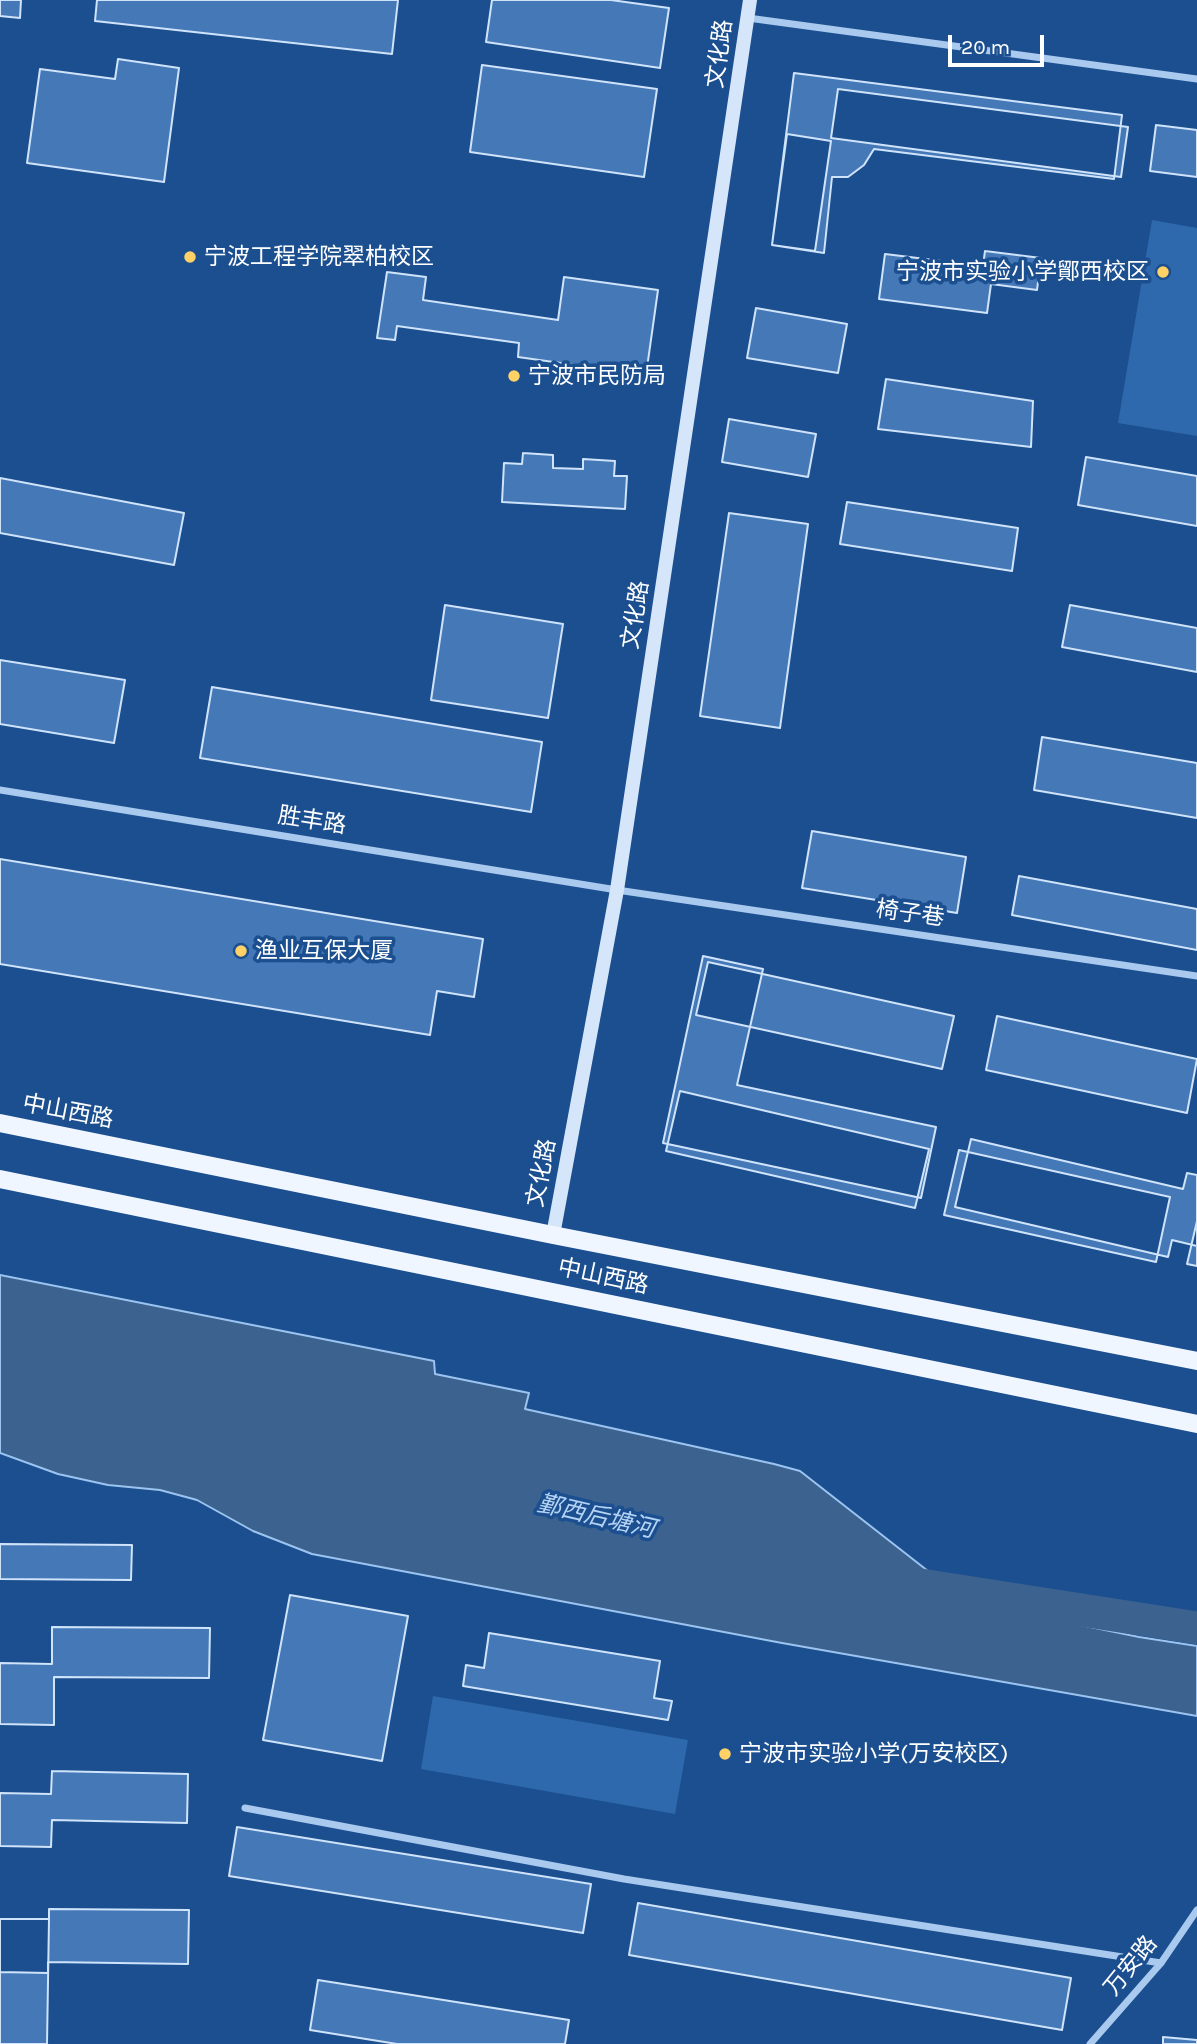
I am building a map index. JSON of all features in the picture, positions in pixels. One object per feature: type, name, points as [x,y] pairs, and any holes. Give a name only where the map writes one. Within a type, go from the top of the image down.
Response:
[{"type":"main road","name":"中山西路","points":[[0,1124],[1197,1362]]},
{"type":"main road","name":"中山西路","points":[[0,1179],[1197,1423]]},
{"type":"street","name":"文化路","points":[[554,1235],[617,890],[750,0]]},
{"type":"street","points":[[748,18],[1197,79]]},
{"type":"street","name":"胜丰路","points":[[0,790],[617,890]]},
{"type":"street","name":"椅子巷","points":[[617,890],[1197,976]]},
{"type":"street","points":[[245,1808],[624,1879],[1161,1963]]},
{"type":"street","name":"万安路","points":[[1090,2044],[1161,1963],[1197,1910]]},
{"type":"shaded area","name":"宁波市实验小学鄮西校区","points":[[1152,220],[1197,228],[1197,436],[1118,423]]},
{"type":"shaded area","points":[[433,1696],[688,1740],[675,1814],[421,1769]]},
{"type":"water","points":[[0,1275],[434,1361],[435,1374],[529,1393],[525,1409],[800,1471],[960,1596],[998,1608],[1197,1646],[1197,1716],[782,1643],[312,1554],[253,1531],[197,1500],[160,1490],[108,1485],[58,1474],[0,1453]]},
{"type":"building","points":[[0,0],[21,0],[20,18],[0,16]]},
{"type":"building","points":[[97,0],[398,0],[392,54],[95,21]]},
{"type":"building","points":[[492,0],[611,0],[669,8],[660,68],[486,42]]},
{"type":"building","points":[[118,59],[179,68],[164,182],[27,163],[40,69],[115,79]]},
{"type":"building","points":[[482,65],[657,89],[644,177],[470,152]]},
{"type":"building","points":[[794,73],[1122,115],[1114,179],[874,149],[864,165],[848,177],[832,177],[824,253],[772,245]]},
{"type":"building","points":[[838,89],[1128,127],[1121,177],[831,138]]},
{"type":"building","points":[[1156,125],[1197,130],[1197,177],[1150,171]]},
{"type":"building","points":[[787,134],[831,141],[815,251],[772,245]]},
{"type":"building","points":[[985,251],[1041,258],[1037,290],[991,284],[987,313],[879,299],[885,254],[983,266]]},
{"type":"building","points":[[387,272],[426,277],[423,300],[558,320],[564,277],[658,290],[646,375],[518,357],[519,343],[397,326],[395,340],[377,338]]},
{"type":"building","points":[[756,308],[847,324],[838,373],[747,358]]},
{"type":"building","points":[[886,379],[1033,401],[1031,447],[878,429]]},
{"type":"building","points":[[729,419],[816,434],[808,477],[722,462]]},
{"type":"building","points":[[523,453],[553,455],[553,468],[583,469],[583,459],[615,461],[614,476],[627,476],[625,509],[502,502],[504,463],[522,464]]},
{"type":"building","points":[[1086,457],[1197,476],[1197,526],[1078,505]]},
{"type":"building","points":[[0,478],[184,513],[174,565],[0,533]]},
{"type":"building","points":[[847,502],[1018,528],[1012,571],[840,544]]},
{"type":"building","points":[[729,513],[808,524],[780,728],[700,716]]},
{"type":"building","points":[[445,605],[563,624],[548,718],[431,700]]},
{"type":"building","points":[[1070,605],[1197,628],[1197,672],[1062,647]]},
{"type":"building","points":[[0,660],[125,680],[114,743],[0,724]]},
{"type":"building","points":[[212,687],[542,742],[531,812],[200,758]]},
{"type":"building","points":[[1042,737],[1197,763],[1197,818],[1034,790]]},
{"type":"building","points":[[812,831],[966,857],[957,913],[802,888]]},
{"type":"building","name":"渔业互保大厦","points":[[0,859],[483,939],[474,997],[437,991],[430,1035],[0,964]]},
{"type":"building","points":[[1019,876],[1197,909],[1197,950],[1012,915]]},
{"type":"building","points":[[703,956],[763,969],[737,1085],[936,1127],[921,1198],[663,1143]]},
{"type":"building","points":[[708,962],[954,1016],[942,1069],[696,1015]]},
{"type":"building","points":[[997,1016],[1197,1059],[1187,1113],[986,1070]]},
{"type":"building","points":[[680,1091],[929,1149],[915,1208],[666,1151]]},
{"type":"building","points":[[971,1139],[1183,1189],[1187,1173],[1197,1175],[1197,1246],[1172,1240],[1168,1257],[955,1207]]},
{"type":"building","points":[[959,1150],[1170,1197],[1156,1262],[944,1215]]},
{"type":"building","points":[[1197,1221],[1197,1266],[1187,1264]]},
{"type":"building","points":[[0,1544],[132,1545],[131,1580],[0,1579]]},
{"type":"building","points":[[290,1595],[408,1616],[382,1761],[263,1740]]},
{"type":"building","points":[[52,1627],[210,1628],[209,1678],[54,1677],[54,1725],[0,1724],[0,1663],[52,1664]]},
{"type":"building","points":[[489,1633],[660,1661],[654,1698],[672,1701],[668,1720],[463,1686],[466,1665],[484,1668]]},
{"type":"building","points":[[52,1771],[188,1774],[187,1823],[52,1820],[51,1847],[0,1846],[0,1793],[51,1794]]},
{"type":"building","points":[[237,1827],[591,1884],[583,1933],[229,1876]]},
{"type":"building","points":[[638,1903],[1071,1978],[1062,2030],[629,1955]]},
{"type":"building","points":[[49,1909],[189,1910],[188,1964],[48,1962],[48,1973],[0,1972],[0,1919],[49,1919]]},
{"type":"building","points":[[0,1919],[49,1919],[47,2044],[0,2044]]},
{"type":"building","points":[[318,1980],[569,2020],[565,2044],[397,2044],[310,2030]]},
{"type":"building","points":[[1163,2037],[1197,2040],[1197,2044],[1163,2044]]},
{"type":"waterway","name":"鄞西后塘河","points":[[908,1583],[1197,1628]]},
{"type":"place","name":"宁波工程学院翠柏校区","points":[[190,257]]},
{"type":"place","name":"宁波市实验小学鄮西校区","points":[[1163,272]]},
{"type":"place","name":"宁波市民防局","points":[[514,376]]},
{"type":"place","name":"渔业互保大厦","points":[[241,951]]},
{"type":"place","name":"宁波市实验小学(万安校区)","points":[[725,1754]]}]
